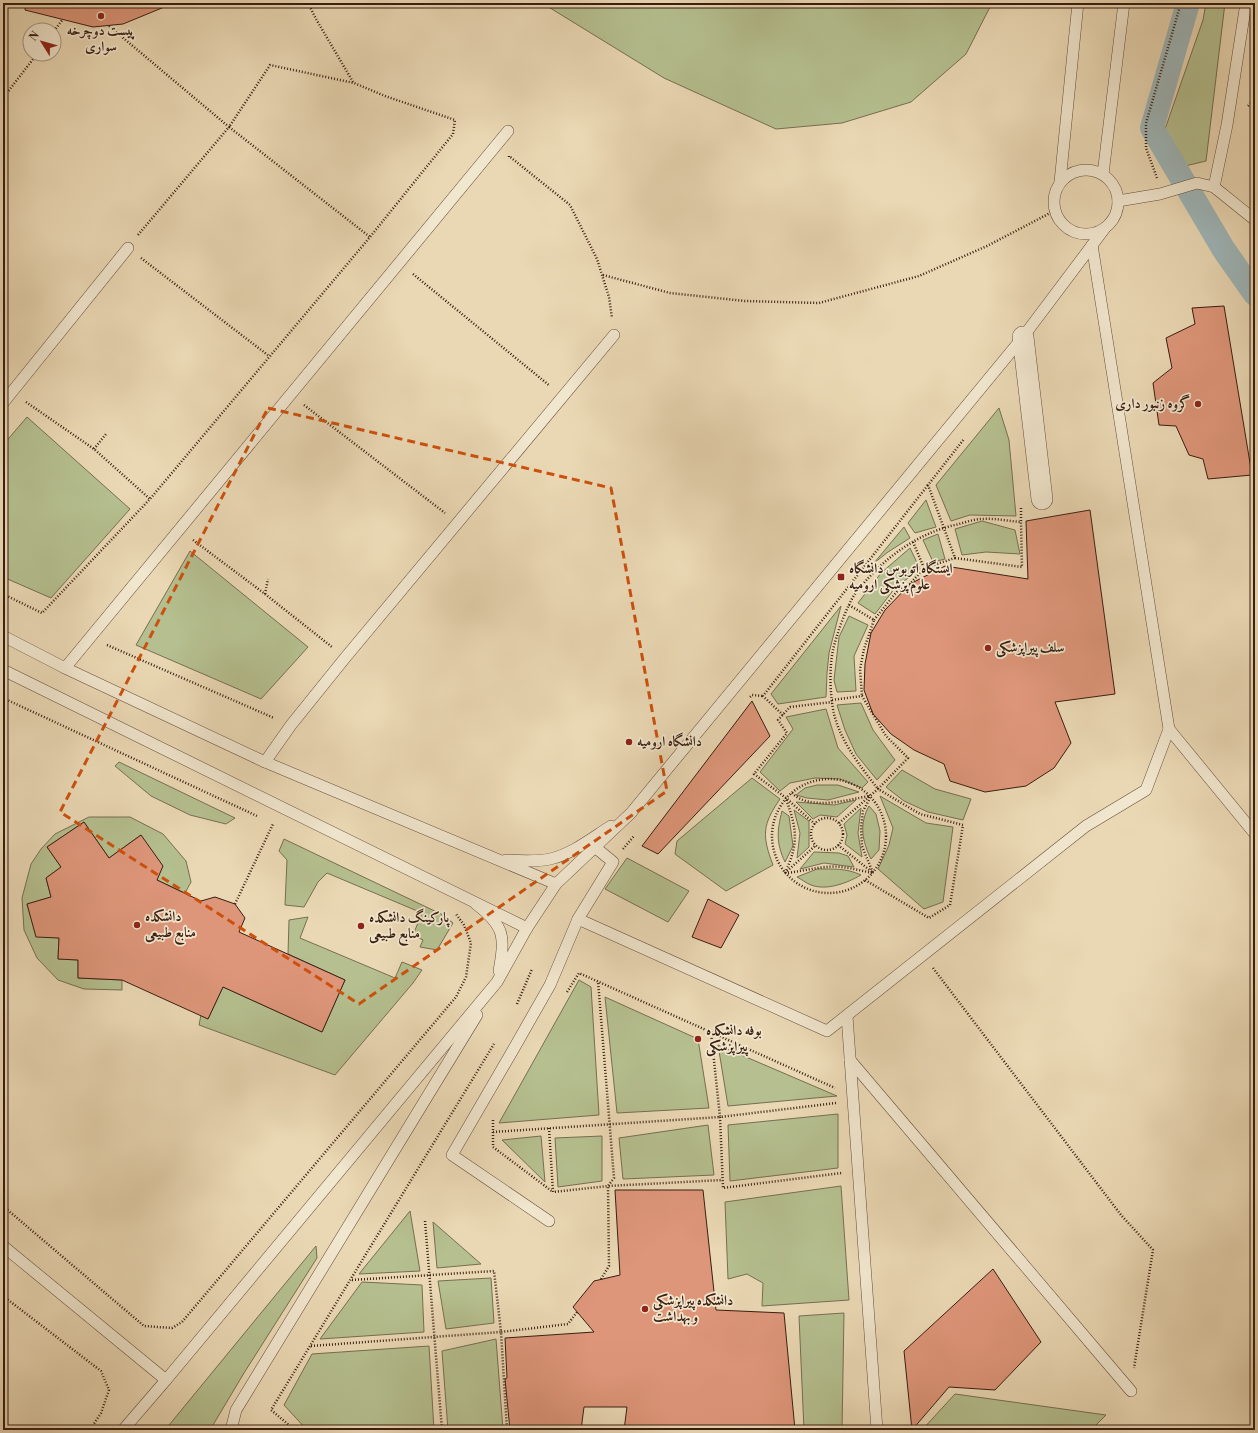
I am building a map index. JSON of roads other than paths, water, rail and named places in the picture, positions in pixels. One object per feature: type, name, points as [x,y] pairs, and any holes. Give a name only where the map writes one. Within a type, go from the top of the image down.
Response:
[{"type":"street","points":[[1023,337],[1042,499]]},
{"type":"lane","points":[[1078,3],[1060,182],[1053,196],[1054,212],[1062,225],[1075,234],[1091,235],[1105,228]]},
{"type":"lane","points":[[1103,174],[1124,3]]},
{"type":"lane","points":[[1214,187],[1227,125],[1246,3]]},
{"type":"lane","points":[[65,668],[508,131]]},
{"type":"lane","points":[[231,1430],[236,1410],[497,982],[527,928],[556,884],[596,848],[631,813],[1023,337],[1105,228],[1116,216],[1118,201],[1114,186],[1103,174],[1088,169],[1073,172],[1060,182]]},
{"type":"lane","points":[[1118,201],[1160,194],[1196,183],[1214,187],[1255,220]]},
{"type":"lane","points":[[578,919],[827,1031],[1086,826],[1146,790],[1169,729],[1092,245]]},
{"type":"lane","points":[[3,403],[128,248]]},
{"type":"lane","points":[[265,762],[291,725],[345,658],[614,335]]},
{"type":"lane","points":[[3,636],[65,668],[265,762],[556,884]]},
{"type":"lane","points":[[3,670],[527,928]]},
{"type":"lane","points":[[1169,729],[1255,834]]},
{"type":"lane","points":[[498,860],[529,862],[551,858],[579,847],[631,813]]},
{"type":"lane","points":[[549,1222],[452,1155],[514,1050],[550,985],[578,919],[613,862],[596,848]]},
{"type":"lane","points":[[123,1430],[497,982],[502,951],[501,932],[490,914],[476,904]]},
{"type":"lane","points":[[847,1016],[876,1430]]},
{"type":"lane","points":[[850,1060],[1131,1391]]},
{"type":"lane","points":[[3,1246],[166,1380]]},
{"type":"waterway","points":[[1188,3],[1152,128],[1224,250],[1255,294]]},
{"type":"place","name":"پیست دوچرخه سواری","points":[[101,16]]},
{"type":"place","name":"گروه زنبور داری","points":[[1198,404]]},
{"type":"place","name":"ایستگاه اتوبوس دانشگاه علوم پزشکی ارومیه","points":[[841,577]]},
{"type":"place","name":"سلف پیراپزشکی","points":[[988,648]]},
{"type":"place","name":"دانشگاه ارومیه","points":[[629,742]]},
{"type":"place","name":"دانشکده منابع طبیعی","points":[[137,925]]},
{"type":"place","name":"پارکینگ دانشکده منابع طبیعی","points":[[361,926]]},
{"type":"place","name":"بوفه دانشکده پیراپزشکی","points":[[698,1039]]},
{"type":"place","name":"دانشکده پیراپزشکی و بهداشت","points":[[645,1309]]}]
